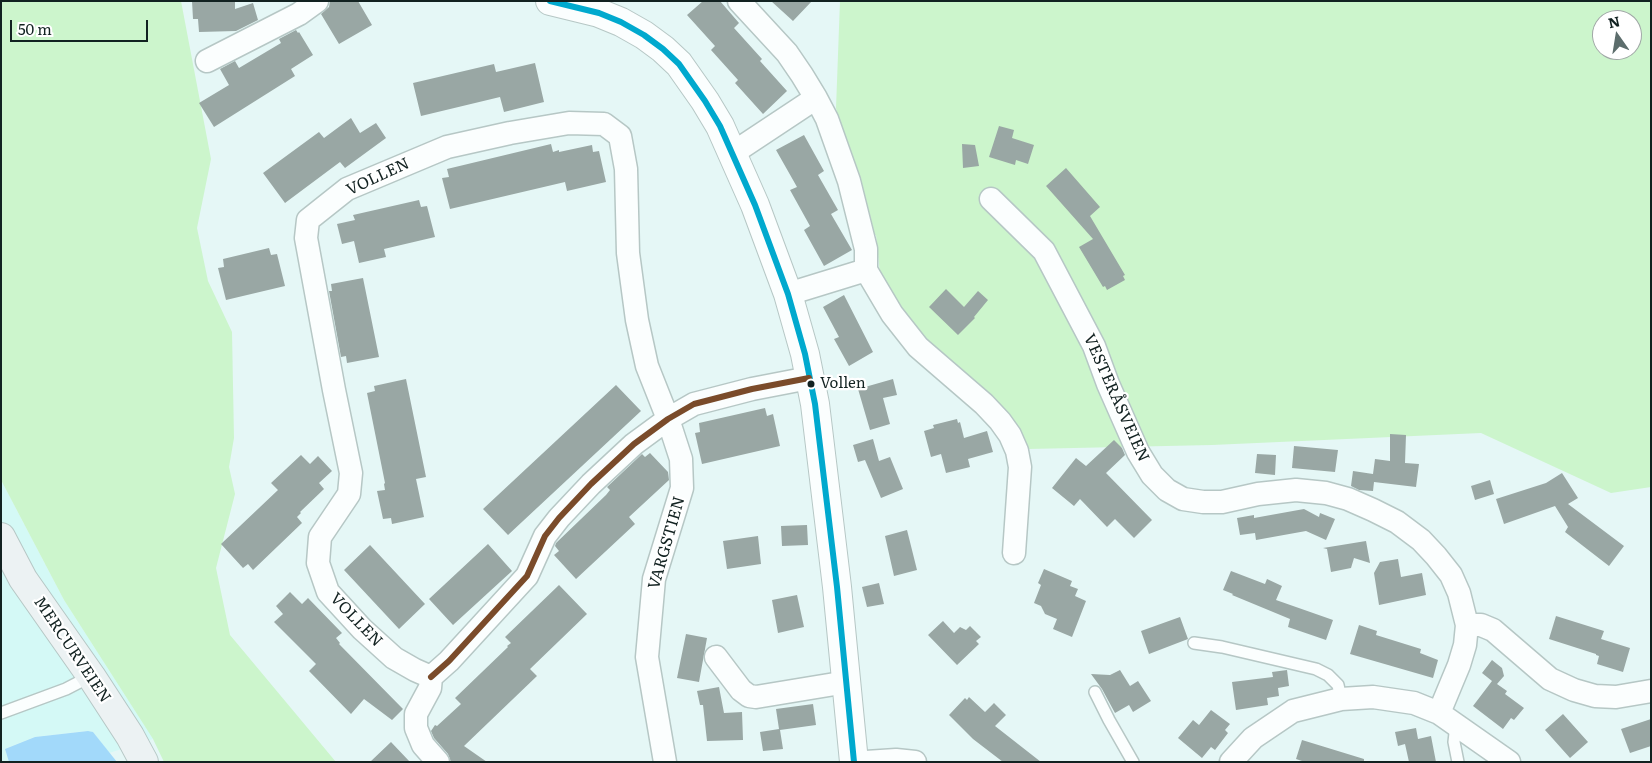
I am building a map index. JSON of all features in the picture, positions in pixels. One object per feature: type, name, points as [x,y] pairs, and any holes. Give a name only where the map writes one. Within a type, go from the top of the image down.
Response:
[{"type":"main road","name":"MERCURVEIEN","points":[[1,537],[23,579],[91,676],[130,736],[144,762]]},
{"type":"street","points":[[207,61],[299,14],[317,1]]},
{"type":"street","points":[[550,1],[599,13],[622,22],[644,35],[679,64],[705,101],[733,153],[755,204],[788,294],[804,354],[821,444],[854,762]]},
{"type":"street","points":[[739,1],[786,53],[816,98],[830,127],[849,181],[866,249],[866,270],[892,314],[918,348],[984,404],[1010,435],[1017,451],[1020,467],[1014,553]]},
{"type":"street","points":[[733,153],[816,98]]},
{"type":"street","name":"VOLLEN","points":[[431,677],[394,658],[362,629],[328,592],[318,563],[320,537],[349,494],[351,473],[306,238],[308,220],[348,189],[447,147],[570,122],[604,124],[620,136],[626,169],[628,253],[637,320],[647,366],[668,419]]},
{"type":"street","name":"VESTERÅSVEIEN","points":[[991,199],[1044,251],[1094,346],[1108,384],[1138,452],[1152,475],[1167,490],[1183,499],[1203,502],[1222,502],[1258,494],[1296,490],[1326,493],[1373,510],[1397,522],[1421,540],[1436,556],[1450,575],[1459,593],[1467,625],[1465,645],[1448,718]]},
{"type":"street","points":[[788,294],[866,270]]},
{"type":"street","points":[[438,762],[423,745],[416,728],[416,714],[430,688],[431,677],[527,576],[545,536],[591,484],[634,444],[668,419],[694,404],[752,389],[809,378]]},
{"type":"street","name":"VARGSTIEN","points":[[665,762],[647,657],[654,579],[682,488],[681,458],[668,419]]},
{"type":"street","points":[[1467,625],[1480,625],[1493,630],[1550,679],[1574,690],[1594,696],[1616,697],[1651,691]]},
{"type":"street","points":[[716,657],[741,690],[749,696],[756,697],[847,682]]},
{"type":"street","points":[[1231,762],[1252,738],[1293,711],[1341,698],[1373,697],[1414,703],[1448,718],[1509,762]]},
{"type":"street","points":[[866,762],[896,760],[915,762]]},
{"type":"lane","points":[[1194,643],[1222,646],[1316,669],[1333,679],[1338,685],[1341,698]]},
{"type":"lane","points":[[1,713],[66,689],[91,676]]},
{"type":"lane","points":[[1095,692],[1133,762]]},
{"type":"lane","points":[[1448,718],[1458,762]]},
{"type":"shaded area","points":[[1,480],[64,600],[153,739],[109,753],[93,732],[87,731],[35,737],[5,749],[9,762],[1,762]]},
{"type":"green space","points":[[1,1],[181,1],[211,159],[197,228],[208,281],[232,332],[234,438],[229,467],[235,494],[216,568],[230,635],[336,762],[164,762],[153,739],[64,600],[1,480]]},
{"type":"green space","points":[[840,1],[1651,1],[1651,487],[1611,493],[1481,433],[1212,445],[1028,449],[885,322],[876,235],[864,237],[836,108]]},
{"type":"water","points":[[93,732],[117,762],[9,762],[5,749],[35,737]]},
{"type":"building","points":[[192,1],[235,1],[235,9],[253,3],[258,20],[236,31],[199,32],[198,19],[193,19]]},
{"type":"building","points":[[330,1],[358,1],[372,25],[339,44],[321,14],[329,7]]},
{"type":"building","points":[[703,1],[720,1],[739,23],[734,28],[787,91],[763,114],[735,83],[738,80],[711,50],[715,46],[687,15]]},
{"type":"building","points":[[771,1],[812,1],[793,21]]},
{"type":"building","points":[[296,30],[313,55],[291,69],[295,76],[214,127],[199,103],[229,85],[220,69],[235,61],[239,68],[281,43],[279,39]]},
{"type":"building","points":[[535,63],[544,102],[504,112],[500,97],[421,116],[413,83],[494,64],[496,72]]},
{"type":"building","points":[[351,118],[360,133],[376,123],[386,138],[345,168],[340,162],[285,203],[263,173],[319,132],[324,138]]},
{"type":"building","points":[[999,126],[1014,130],[1012,138],[1034,145],[1028,164],[1016,160],[1015,165],[989,157]]},
{"type":"building","points":[[804,135],[824,171],[818,175],[838,210],[831,214],[852,250],[824,266],[804,230],[810,226],[790,190],[797,187],[776,150]]},
{"type":"building","points":[[551,144],[553,152],[592,145],[593,152],[599,151],[606,182],[567,191],[565,182],[450,209],[442,178],[449,177],[447,169]]},
{"type":"building","points":[[962,144],[975,145],[979,166],[963,168]]},
{"type":"building","points":[[1066,168],[1100,207],[1090,216],[1125,275],[1123,276],[1125,280],[1107,290],[1105,286],[1103,287],[1079,247],[1093,239],[1046,186]]},
{"type":"building","points":[[419,200],[421,207],[427,206],[435,237],[384,249],[386,257],[359,263],[354,241],[342,244],[337,224],[355,220],[353,215]]},
{"type":"building","points":[[269,248],[271,255],[277,254],[285,286],[226,300],[218,268],[224,267],[223,259]]},
{"type":"building","points":[[363,278],[379,357],[347,363],[346,356],[341,357],[329,291],[332,291],[331,284]]},
{"type":"building","points":[[946,289],[964,307],[978,291],[988,300],[975,318],[958,335],[929,307]]},
{"type":"building","points":[[844,295],[873,352],[849,366],[834,339],[839,337],[823,307]]},
{"type":"building","points":[[406,379],[426,477],[416,479],[424,517],[392,524],[391,518],[383,519],[377,491],[385,490],[385,483],[367,393],[375,391],[374,386]]},
{"type":"building","points":[[893,379],[897,395],[883,398],[890,424],[870,430],[858,389]]},
{"type":"building","points":[[616,385],[641,411],[508,535],[483,509]]},
{"type":"building","points":[[765,408],[767,416],[773,414],[780,446],[702,464],[695,433],[700,432],[699,423]]},
{"type":"building","points":[[957,419],[958,423],[960,422],[964,438],[987,431],[993,452],[968,459],[970,467],[946,473],[941,454],[931,457],[924,431],[934,428],[933,425]]},
{"type":"building","points":[[1390,434],[1406,435],[1405,463],[1419,464],[1416,487],[1374,482],[1373,491],[1359,490],[1351,486],[1353,471],[1373,474],[1375,459],[1390,461]]},
{"type":"building","points":[[873,439],[879,461],[890,457],[903,489],[881,498],[865,460],[858,462],[853,445]]},
{"type":"building","points":[[1114,440],[1122,448],[1125,455],[1106,473],[1152,520],[1134,538],[1115,519],[1107,527],[1080,499],[1074,506],[1052,488],[1076,458],[1086,466]]},
{"type":"building","points":[[1294,446],[1338,450],[1335,472],[1292,468]]},
{"type":"building","points":[[650,453],[668,472],[669,480],[629,517],[635,524],[576,579],[554,555],[559,551],[555,546],[556,543],[606,495],[610,490],[607,487],[642,454],[645,457]]},
{"type":"building","points":[[1257,454],[1276,455],[1275,475],[1255,473]]},
{"type":"building","points":[[301,455],[310,464],[318,456],[332,471],[319,483],[324,489],[300,512],[297,517],[302,523],[253,570],[248,564],[243,568],[221,544],[278,490],[271,483]]},
{"type":"building","points":[[1562,473],[1578,498],[1568,504],[1624,546],[1609,566],[1565,532],[1568,527],[1555,506],[1504,524],[1496,499],[1546,483]]},
{"type":"building","points":[[1490,480],[1494,494],[1475,500],[1471,486]]},
{"type":"building","points":[[1304,509],[1319,517],[1320,513],[1335,519],[1326,540],[1306,531],[1256,540],[1255,533],[1240,535],[1237,518],[1254,515],[1254,518]]},
{"type":"building","points":[[807,525],[808,545],[782,546],[781,526]]},
{"type":"building","points":[[907,530],[917,570],[894,576],[885,536]]},
{"type":"building","points":[[758,536],[761,564],[727,569],[723,541]]},
{"type":"building","points":[[1366,541],[1370,563],[1354,558],[1351,568],[1331,572],[1327,549],[1323,548]]},
{"type":"building","points":[[488,544],[512,571],[453,625],[429,599]]},
{"type":"building","points":[[370,545],[425,604],[399,629],[344,570]]},
{"type":"building","points":[[1398,559],[1401,577],[1422,573],[1426,595],[1379,605],[1374,573],[1380,562]]},
{"type":"building","points":[[1044,569],[1072,581],[1070,586],[1078,589],[1075,596],[1086,601],[1072,637],[1053,629],[1057,619],[1045,614],[1041,606],[1034,603],[1041,585],[1038,583]]},
{"type":"building","points":[[1231,571],[1265,584],[1267,579],[1282,586],[1276,600],[1333,620],[1326,640],[1288,627],[1290,619],[1223,590]]},
{"type":"building","points":[[879,583],[884,604],[867,607],[862,587]]},
{"type":"building","points":[[559,585],[587,614],[530,669],[537,676],[464,746],[487,762],[451,762],[448,754],[434,738],[431,731],[435,725],[437,726],[461,704],[455,698],[508,647],[511,643],[505,637]]},
{"type":"building","points":[[290,592],[302,604],[308,598],[342,633],[336,638],[339,644],[403,709],[392,720],[364,699],[351,714],[309,671],[316,664],[274,622],[283,614],[276,606]]},
{"type":"building","points":[[797,595],[804,627],[778,633],[772,600]]},
{"type":"building","points":[[1556,616],[1604,631],[1601,639],[1630,648],[1623,672],[1597,664],[1599,656],[1596,654],[1549,639]]},
{"type":"building","points":[[1180,617],[1188,639],[1149,654],[1141,631]]},
{"type":"building","points":[[943,621],[954,633],[960,627],[966,630],[970,626],[981,637],[976,641],[979,644],[957,665],[928,635]]},
{"type":"building","points":[[1359,625],[1377,631],[1376,635],[1421,649],[1420,653],[1438,660],[1433,678],[1350,654]]},
{"type":"building","points":[[686,634],[707,638],[699,682],[677,678]]},
{"type":"building","points":[[1492,660],[1502,668],[1504,676],[1497,684],[1507,691],[1505,694],[1524,708],[1514,720],[1511,718],[1503,729],[1473,706],[1492,681],[1482,673]]},
{"type":"building","points":[[1120,670],[1130,686],[1138,681],[1151,701],[1133,712],[1129,705],[1115,713],[1102,689],[1091,674],[1110,675]]},
{"type":"building","points":[[1287,670],[1289,686],[1278,688],[1279,696],[1267,698],[1268,705],[1236,710],[1232,682],[1273,677],[1272,672]]},
{"type":"building","points":[[719,687],[724,713],[742,712],[743,740],[707,741],[703,705],[700,705],[697,691]]},
{"type":"building","points":[[969,697],[985,712],[994,703],[1006,715],[995,726],[1041,762],[1003,762],[973,739],[949,715],[965,698],[967,700]]},
{"type":"building","points":[[813,704],[816,725],[780,730],[783,749],[763,751],[760,732],[779,729],[776,709]]},
{"type":"building","points":[[1211,710],[1230,724],[1225,730],[1228,733],[1215,750],[1211,747],[1202,758],[1178,738],[1193,720],[1199,725]]},
{"type":"building","points":[[1563,714],[1588,742],[1570,758],[1545,730]]},
{"type":"building","points":[[1651,719],[1651,746],[1630,753],[1621,729]]},
{"type":"building","points":[[1416,728],[1418,739],[1431,736],[1436,762],[1409,762],[1405,744],[1398,746],[1395,732]]},
{"type":"building","points":[[1302,740],[1364,759],[1364,762],[1305,762],[1296,759]]},
{"type":"building","points":[[391,742],[410,762],[370,762]]},
{"type":"transit line","points":[[550,1],[599,13],[621,22],[644,35],[679,64],[720,126],[755,205],[788,294],[805,354],[815,404],[837,587],[854,762]]},
{"type":"transit line","points":[[431,677],[449,661],[527,576],[545,536],[559,518],[591,484],[634,444],[668,419],[694,404],[752,389],[809,378]]},
{"type":"place","name":"Vollen","points":[[811,384]]}]
